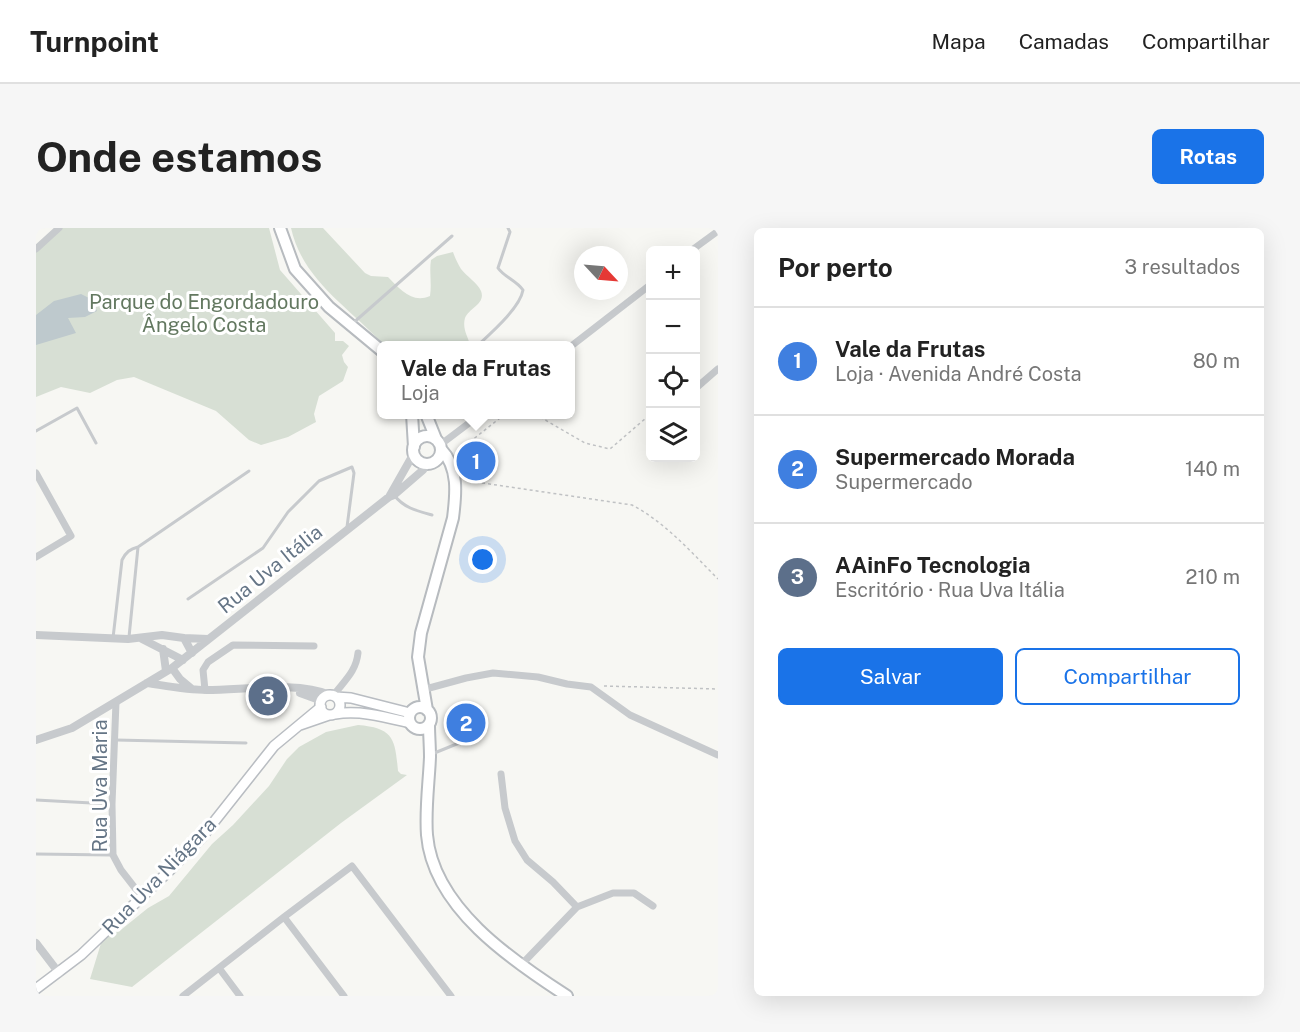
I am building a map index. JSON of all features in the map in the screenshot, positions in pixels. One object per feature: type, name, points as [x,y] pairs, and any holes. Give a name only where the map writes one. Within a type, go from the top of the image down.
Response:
[{"type":"main road","points":[[280,228],[295,268],[329,307],[377,348]]},
{"type":"main road","points":[[412,419],[414,450],[418,460],[448,472],[455,482]]},
{"type":"main road","points":[[428,419],[439,445],[436,460],[429,463]]},
{"type":"main road","points":[[414,450],[417,440],[423,437],[430,436],[439,445],[454,472],[456,498],[453,518],[421,633],[418,657],[422,691],[415,716],[429,751]]},
{"type":"main road","points":[[328,699],[351,698],[415,716],[431,718],[427,834],[430,856],[437,876],[448,894],[497,947],[520,966],[567,996]]},
{"type":"main road","points":[[328,699],[340,706],[332,715],[323,712],[328,699]]},
{"type":"main road","name":"Rua Uva Niágara","points":[[36,989],[81,955],[142,897],[202,837],[274,746],[328,699]]},
{"type":"main road","name":"Rua Uva Niágara","points":[[295,727],[349,712],[415,716]]},
{"type":"main road","points":[[415,716],[423,729],[429,724]]},
{"type":"street","points":[[36,249],[59,228]]},
{"type":"street","points":[[697,246],[718,231]]},
{"type":"street","points":[[575,343],[646,289]]},
{"type":"street","points":[[700,385],[718,369]]},
{"type":"street","points":[[439,445],[474,419]]},
{"type":"street","name":"Rua Uva Itália","points":[[392,495],[414,450]]},
{"type":"street","name":"Rua Uva Itália","points":[[36,740],[72,728],[183,660],[346,529],[392,495],[429,463]]},
{"type":"street","points":[[36,473],[71,536],[36,557]]},
{"type":"street","points":[[36,635],[142,639],[162,635],[208,639]]},
{"type":"street","points":[[184,638],[192,653]]},
{"type":"street","points":[[142,639],[183,660]]},
{"type":"street","points":[[205,690],[203,670],[208,662],[233,645],[314,646]]},
{"type":"street","points":[[163,649],[169,669],[192,690]]},
{"type":"street","points":[[147,683],[192,690],[296,687],[319,690],[328,699],[353,672],[357,664],[358,653]]},
{"type":"street","points":[[422,691],[493,673],[538,677],[591,687],[630,716],[718,754]]},
{"type":"street","name":"Rua Uva Maria","points":[[116,702],[112,804],[113,855],[121,870],[142,897]]},
{"type":"street","points":[[501,774],[505,808],[514,841],[526,860],[553,882],[576,907]]},
{"type":"street","points":[[183,996],[352,866],[451,996]]},
{"type":"street","points":[[520,966],[576,907],[613,893],[634,893],[653,906]]},
{"type":"street","points":[[284,917],[344,996]]},
{"type":"street","points":[[36,943],[59,973]]},
{"type":"street","points":[[219,968],[240,996]]},
{"type":"lane","points":[[482,341],[522,299],[523,290],[518,283],[501,273],[498,268],[510,231],[508,228]]},
{"type":"lane","points":[[351,325],[452,236]]},
{"type":"lane","points":[[36,431],[77,408],[96,443]]},
{"type":"lane","points":[[188,599],[263,548],[288,512],[319,481],[352,467],[354,474],[346,529]]},
{"type":"lane","points":[[113,639],[122,560],[131,549],[138,547],[249,471]]},
{"type":"lane","points":[[392,495],[410,509],[432,515]]},
{"type":"lane","points":[[128,639],[138,547]]},
{"type":"lane","points":[[115,740],[246,743]]},
{"type":"lane","points":[[429,751],[464,741]]},
{"type":"lane","points":[[36,801],[112,804]]},
{"type":"lane","points":[[36,854],[113,855]]},
{"type":"path","points":[[544,419],[585,443],[610,449],[646,418]]},
{"type":"path","points":[[499,419],[466,445],[464,458],[476,482],[632,506],[650,515],[676,536],[718,579]]},
{"type":"path","points":[[591,687],[718,689]]},
{"type":"green space","name":"Parque do Engordadouro Ângelo Costa","points":[[58,228],[269,228],[280,270],[335,333],[335,341],[343,341],[349,346],[342,355],[348,367],[343,381],[319,396],[314,414],[316,422],[288,437],[261,445],[249,440],[216,411],[134,377],[117,380],[90,393],[61,387],[36,397],[36,248]]},
{"type":"green space","points":[[291,228],[323,228],[365,273],[371,276],[388,277],[407,294],[418,298],[430,296],[431,260],[453,252],[461,269],[477,285],[482,295],[479,303],[465,318],[469,341],[380,341],[316,278],[297,247]]},
{"type":"green space","points":[[358,725],[386,732],[394,743],[398,771],[407,775],[341,823],[132,987],[90,979],[102,940],[169,896],[212,844],[269,786],[287,759],[299,747],[326,732]]},
{"type":"shaded area","points":[[81,294],[91,299],[97,311],[85,317],[68,318],[76,333],[36,345],[36,315],[54,301]]},
{"type":"place","name":"Vale da Frutas","points":[[476,461]]},
{"type":"place","name":"AAinFo Tecnologia","points":[[268,696]]},
{"type":"place","name":"Supermercado Morada","points":[[466,723]]}]
